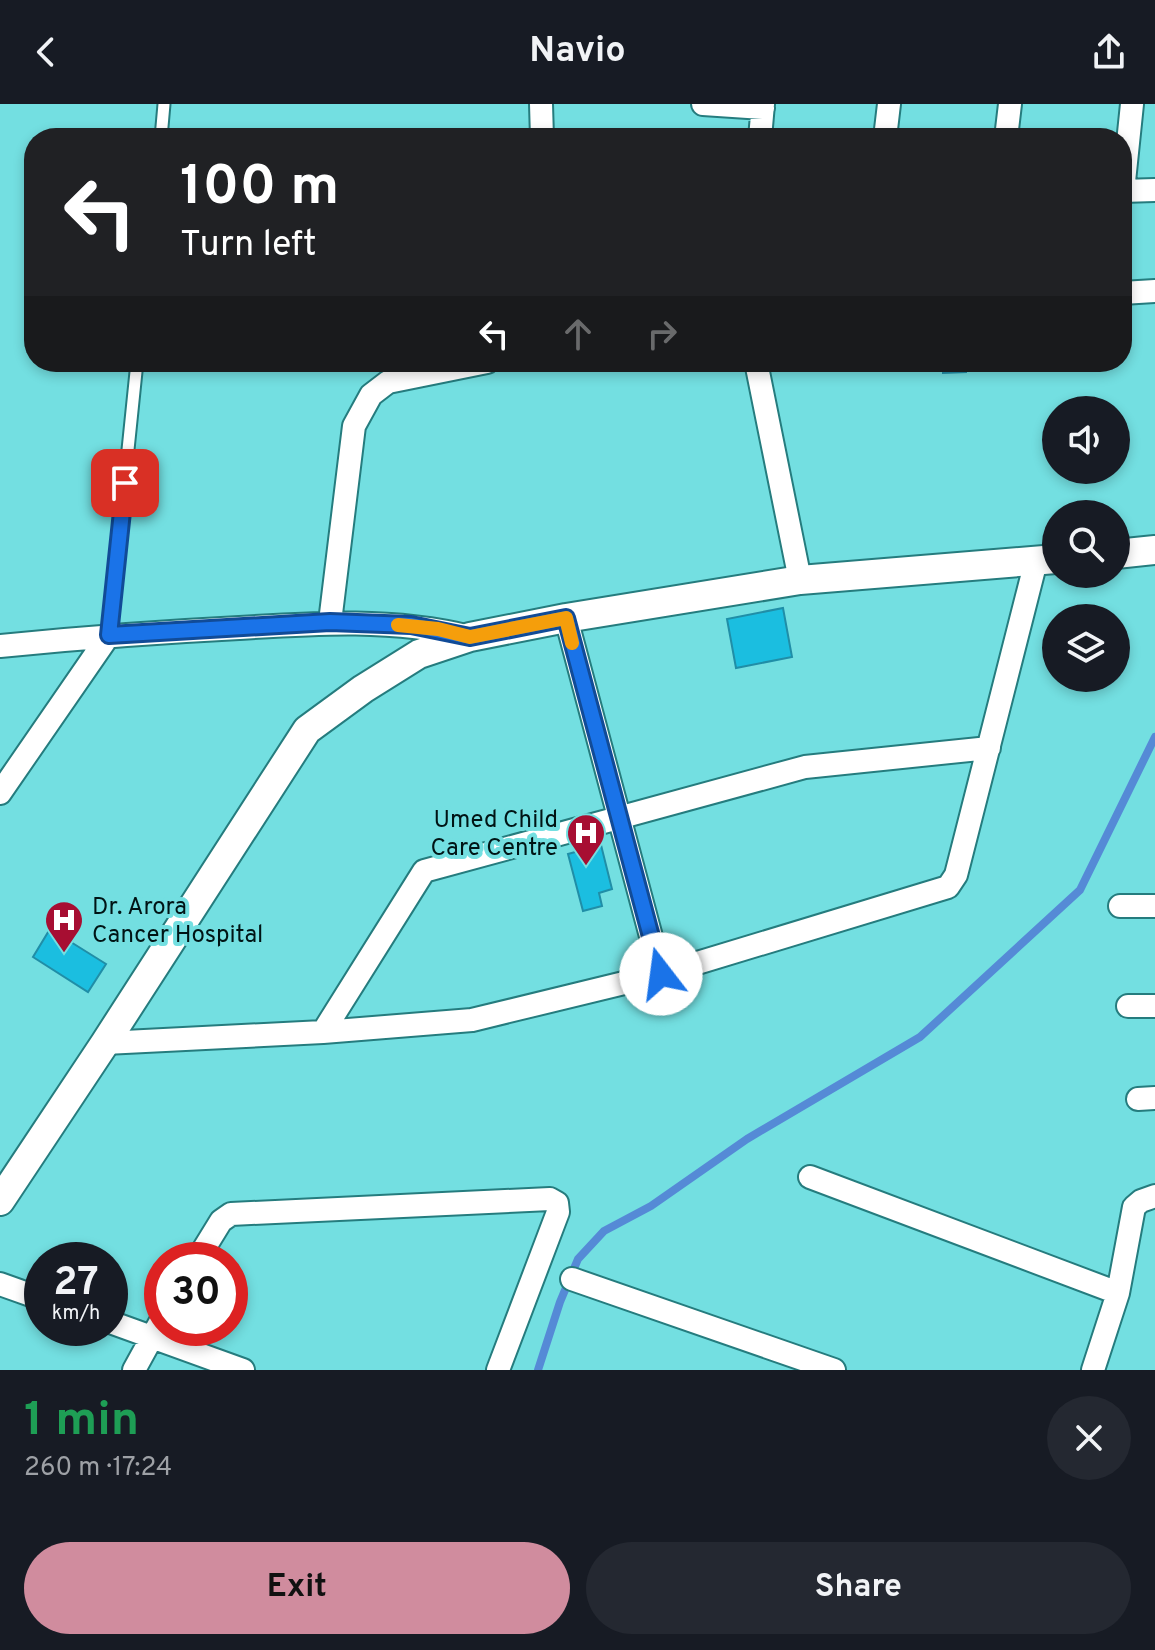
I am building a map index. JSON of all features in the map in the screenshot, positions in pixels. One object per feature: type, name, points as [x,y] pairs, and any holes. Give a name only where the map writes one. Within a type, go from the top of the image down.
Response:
[{"type":"street","points":[[541,104],[542,128]]},
{"type":"street","points":[[703,104],[763,106],[761,128]]},
{"type":"street","points":[[886,128],[889,104]]},
{"type":"street","points":[[1007,128],[1010,104]]},
{"type":"street","points":[[1129,128],[1132,104]]},
{"type":"street","points":[[1132,191],[1155,190]]},
{"type":"street","points":[[1132,292],[1155,291]]},
{"type":"street","points":[[330,622],[354,426],[371,395],[388,382],[438,372]]},
{"type":"street","points":[[758,372],[800,580]]},
{"type":"street","points":[[1130,553],[1155,550]]},
{"type":"street","points":[[0,1201],[307,730],[363,689],[419,654],[470,637],[566,618],[800,580],[1042,560]]},
{"type":"street","points":[[105,1043],[323,1032],[472,1020],[661,974],[948,887],[956,875],[989,748],[1042,573]]},
{"type":"street","points":[[566,618],[661,974]]},
{"type":"street","points":[[0,646],[109,635],[330,622],[411,625],[470,637]]},
{"type":"street","points":[[0,793],[109,635]]},
{"type":"street","points":[[323,1032],[424,871],[805,767],[989,748]]},
{"type":"street","points":[[1120,906],[1155,906]]},
{"type":"street","points":[[1128,1006],[1155,1006]]},
{"type":"street","points":[[810,1177],[1118,1293]]},
{"type":"street","points":[[1093,1370],[1118,1293],[1134,1207],[1148,1198]]},
{"type":"street","points":[[208,1242],[221,1221],[231,1214],[550,1199],[557,1203],[558,1212],[498,1370]]},
{"type":"street","points":[[572,1279],[834,1370]]},
{"type":"street","points":[[0,1284],[24,1293]]},
{"type":"street","points":[[134,1370],[147,1346]]},
{"type":"street","points":[[186,1346],[219,1366],[243,1370]]},
{"type":"lane","points":[[162,128],[164,104]]},
{"type":"lane","points":[[109,635],[136,372]]},
{"type":"building","points":[[783,608],[792,657],[736,668],[727,619]]},
{"type":"building","points":[[601,845],[612,889],[599,893],[602,906],[583,911],[568,854]]},
{"type":"building","points":[[50,929],[106,964],[88,992],[33,957]]},
{"type":"waterway","points":[[538,1370],[578,1259],[604,1231],[651,1206],[747,1139],[920,1037],[1080,890],[1155,737]]},
{"type":"slow traffic","points":[[398,625],[438,629],[470,637],[566,618],[572,643]]},
{"type":"place","name":"Umed Child Care Centre","points":[[586,867]]},
{"type":"place","name":"Dr. Arora Cancer Hospital","points":[[64,954]]},
{"type":"route","points":[[125,483],[109,635],[330,622],[411,625],[470,637],[566,618],[661,974]]}]
